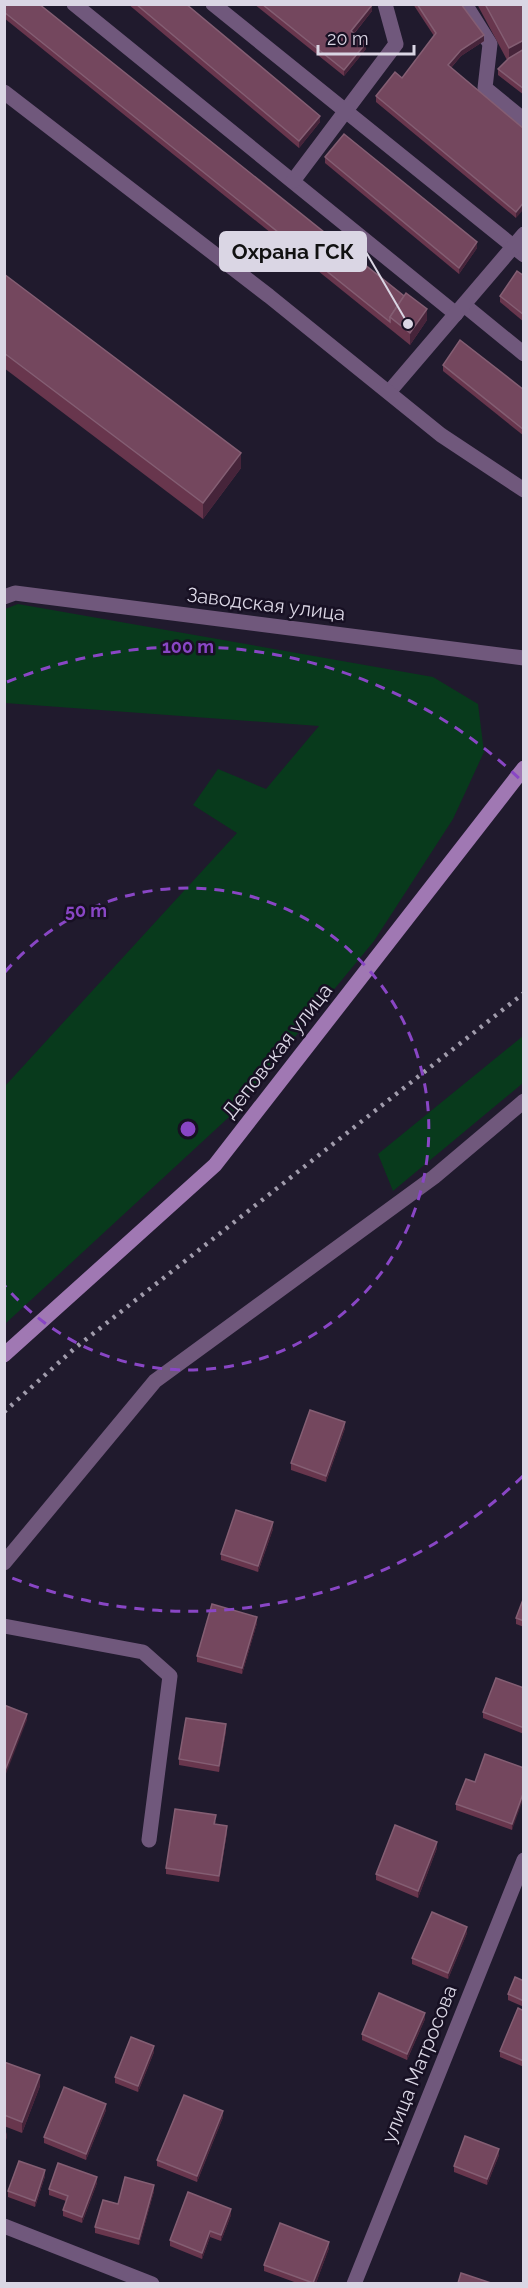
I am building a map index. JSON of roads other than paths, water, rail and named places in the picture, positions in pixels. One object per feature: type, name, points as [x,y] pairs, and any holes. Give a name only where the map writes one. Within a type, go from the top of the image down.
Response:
[{"type":"street","points":[[74,4],[293,181],[460,309],[524,354]]},
{"type":"street","points":[[213,4],[518,251]]},
{"type":"street","points":[[293,181],[396,44],[385,4]]},
{"type":"street","points":[[465,4],[490,44],[485,88],[524,120]]},
{"type":"street","points":[[4,92],[269,296],[441,435],[524,490]]},
{"type":"street","points":[[388,392],[460,309],[518,251],[524,234]]},
{"type":"street","name":"Заводская улица","points":[[4,597],[15,593],[524,658]]},
{"type":"street","name":"Деповская улица","points":[[4,1355],[215,1165],[524,768]]},
{"type":"street","points":[[4,1563],[155,1381],[434,1177],[524,1101]]},
{"type":"street","points":[[4,1626],[143,1652],[170,1676],[149,1840]]},
{"type":"street","name":"улица Матросова","points":[[354,2283],[524,1860]]},
{"type":"street","points":[[4,2226],[152,2283]]},
{"type":"railway","points":[[4,1412],[75,1348],[524,993]]},
{"type":"place","name":"Охрана ГСК","points":[[408,324]]}]
